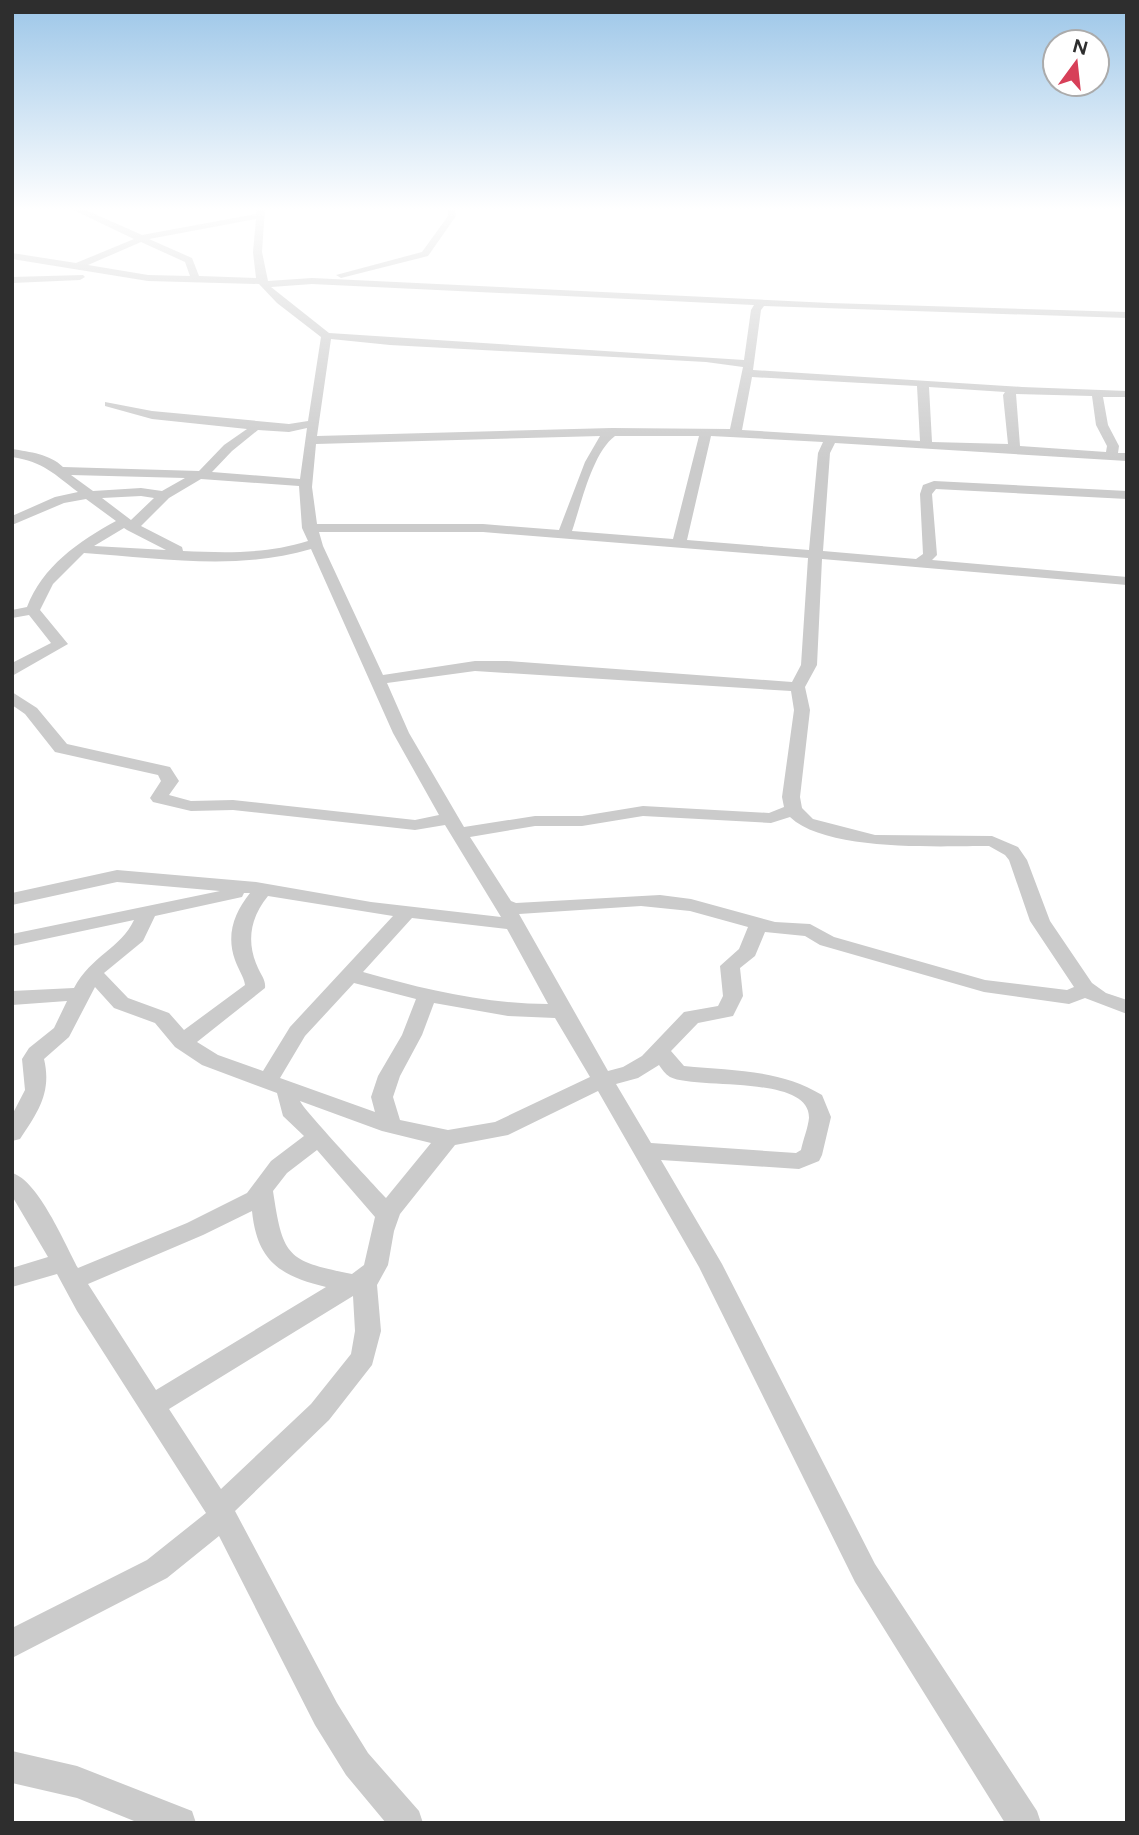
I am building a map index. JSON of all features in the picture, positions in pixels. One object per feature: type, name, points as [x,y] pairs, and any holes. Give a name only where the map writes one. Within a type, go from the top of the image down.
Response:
[{"type":"street","points":[[275,293],[326,335],[365,337],[390,342],[706,359],[747,369],[923,384],[1127,394]]},
{"type":"street","points":[[549,293],[761,303],[1127,315]]},
{"type":"street","points":[[735,434],[756,310],[761,303]]},
{"type":"street","points":[[326,335],[325,368],[304,473],[312,536],[401,733],[504,905],[562,1011],[710,1264],[865,1573],[988,1769],[1026,1823]]},
{"type":"street","points":[[923,384],[926,446]]},
{"type":"street","points":[[1011,449],[1014,446],[1009,396],[1013,390],[1018,389]]},
{"type":"street","points":[[1097,393],[1102,425],[1113,446],[1112,456]]},
{"type":"street","points":[[109,404],[160,416],[313,431],[735,434],[1127,457]]},
{"type":"street","points":[[33,610],[44,584],[63,565],[83,549],[128,525],[164,495],[202,475],[228,447],[250,433],[255,426]]},
{"type":"street","points":[[564,534],[597,448],[607,434],[612,432]]},
{"type":"street","points":[[679,543],[706,434]]},
{"type":"street","points":[[797,687],[809,665],[809,634],[824,453],[830,440]]},
{"type":"street","points":[[12,453],[40,459],[60,471],[128,525],[170,545],[186,556]]},
{"type":"street","points":[[60,471],[202,475],[305,483]]},
{"type":"street","points":[[919,563],[930,555],[926,494],[928,488],[934,485],[1127,495]]},
{"type":"street","points":[[12,521],[60,500],[90,494],[141,492],[164,495]]},
{"type":"street","points":[[83,549],[252,558],[284,553],[312,536],[468,527],[1127,581]]},
{"type":"street","points":[[63,565],[186,556]]},
{"type":"street","points":[[12,614],[33,610]]},
{"type":"street","points":[[12,671],[23,662],[60,644],[33,610]]},
{"type":"street","points":[[378,680],[497,666],[797,687]]},
{"type":"street","points":[[797,687],[802,710],[791,797],[793,810],[807,823],[865,839],[893,842],[980,839],[1003,845],[1012,851],[1018,860],[1040,921],[1087,990],[1104,1000],[1127,1007]]},
{"type":"street","points":[[12,697],[31,711],[61,748],[164,771],[170,781],[159,798],[173,803],[233,805],[415,825],[582,821],[642,811],[771,818],[793,810]]},
{"type":"street","points":[[12,899],[117,876],[260,889],[407,912],[514,924]]},
{"type":"street","points":[[12,940],[260,889]]},
{"type":"street","points":[[182,1042],[255,988],[239,933],[246,910],[260,889]]},
{"type":"street","points":[[504,905],[514,909],[650,900],[691,905],[785,929],[810,930],[827,941],[984,986],[1069,997],[1087,990]]},
{"type":"street","points":[[12,1133],[37,1095],[33,1059],[62,1032],[93,973],[105,959],[130,944],[148,910]]},
{"type":"street","points":[[388,1216],[319,1137],[291,1111],[277,1085],[298,1032],[407,912]]},
{"type":"street","points":[[93,973],[121,1003],[162,1018],[182,1042],[210,1060],[390,1125],[448,1138],[500,1129],[602,1080],[630,1073],[650,1061],[691,1017],[726,1011],[733,996],[730,965],[748,952],[759,923]]},
{"type":"street","points":[[12,953],[42,932]]},
{"type":"street","points":[[349,975],[427,996],[518,1011],[562,1011]]},
{"type":"street","points":[[12,998],[81,994]]},
{"type":"street","points":[[390,1125],[382,1097],[389,1076],[422,1013],[427,996]]},
{"type":"street","points":[[646,1151],[799,1161],[811,1155],[820,1117],[818,1104],[814,1100],[784,1085],[681,1073],[674,1070],[660,1051]]},
{"type":"street","points":[[12,1278],[41,1268],[69,1272],[195,1229],[255,1199],[279,1167],[319,1137]]},
{"type":"street","points":[[152,1406],[362,1280],[380,1251],[382,1231],[402,1192],[448,1138]]},
{"type":"street","points":[[12,1181],[26,1196],[69,1272],[220,1512],[326,1714],[357,1764],[407,1823]]},
{"type":"street","points":[[262,1192],[266,1229],[273,1250],[281,1261],[306,1274],[362,1280]]},
{"type":"street","points":[[12,1644],[157,1569],[220,1512],[320,1412],[355,1370],[367,1345],[362,1280]]},
{"type":"street","points":[[12,1767],[77,1782],[180,1823]]}]
